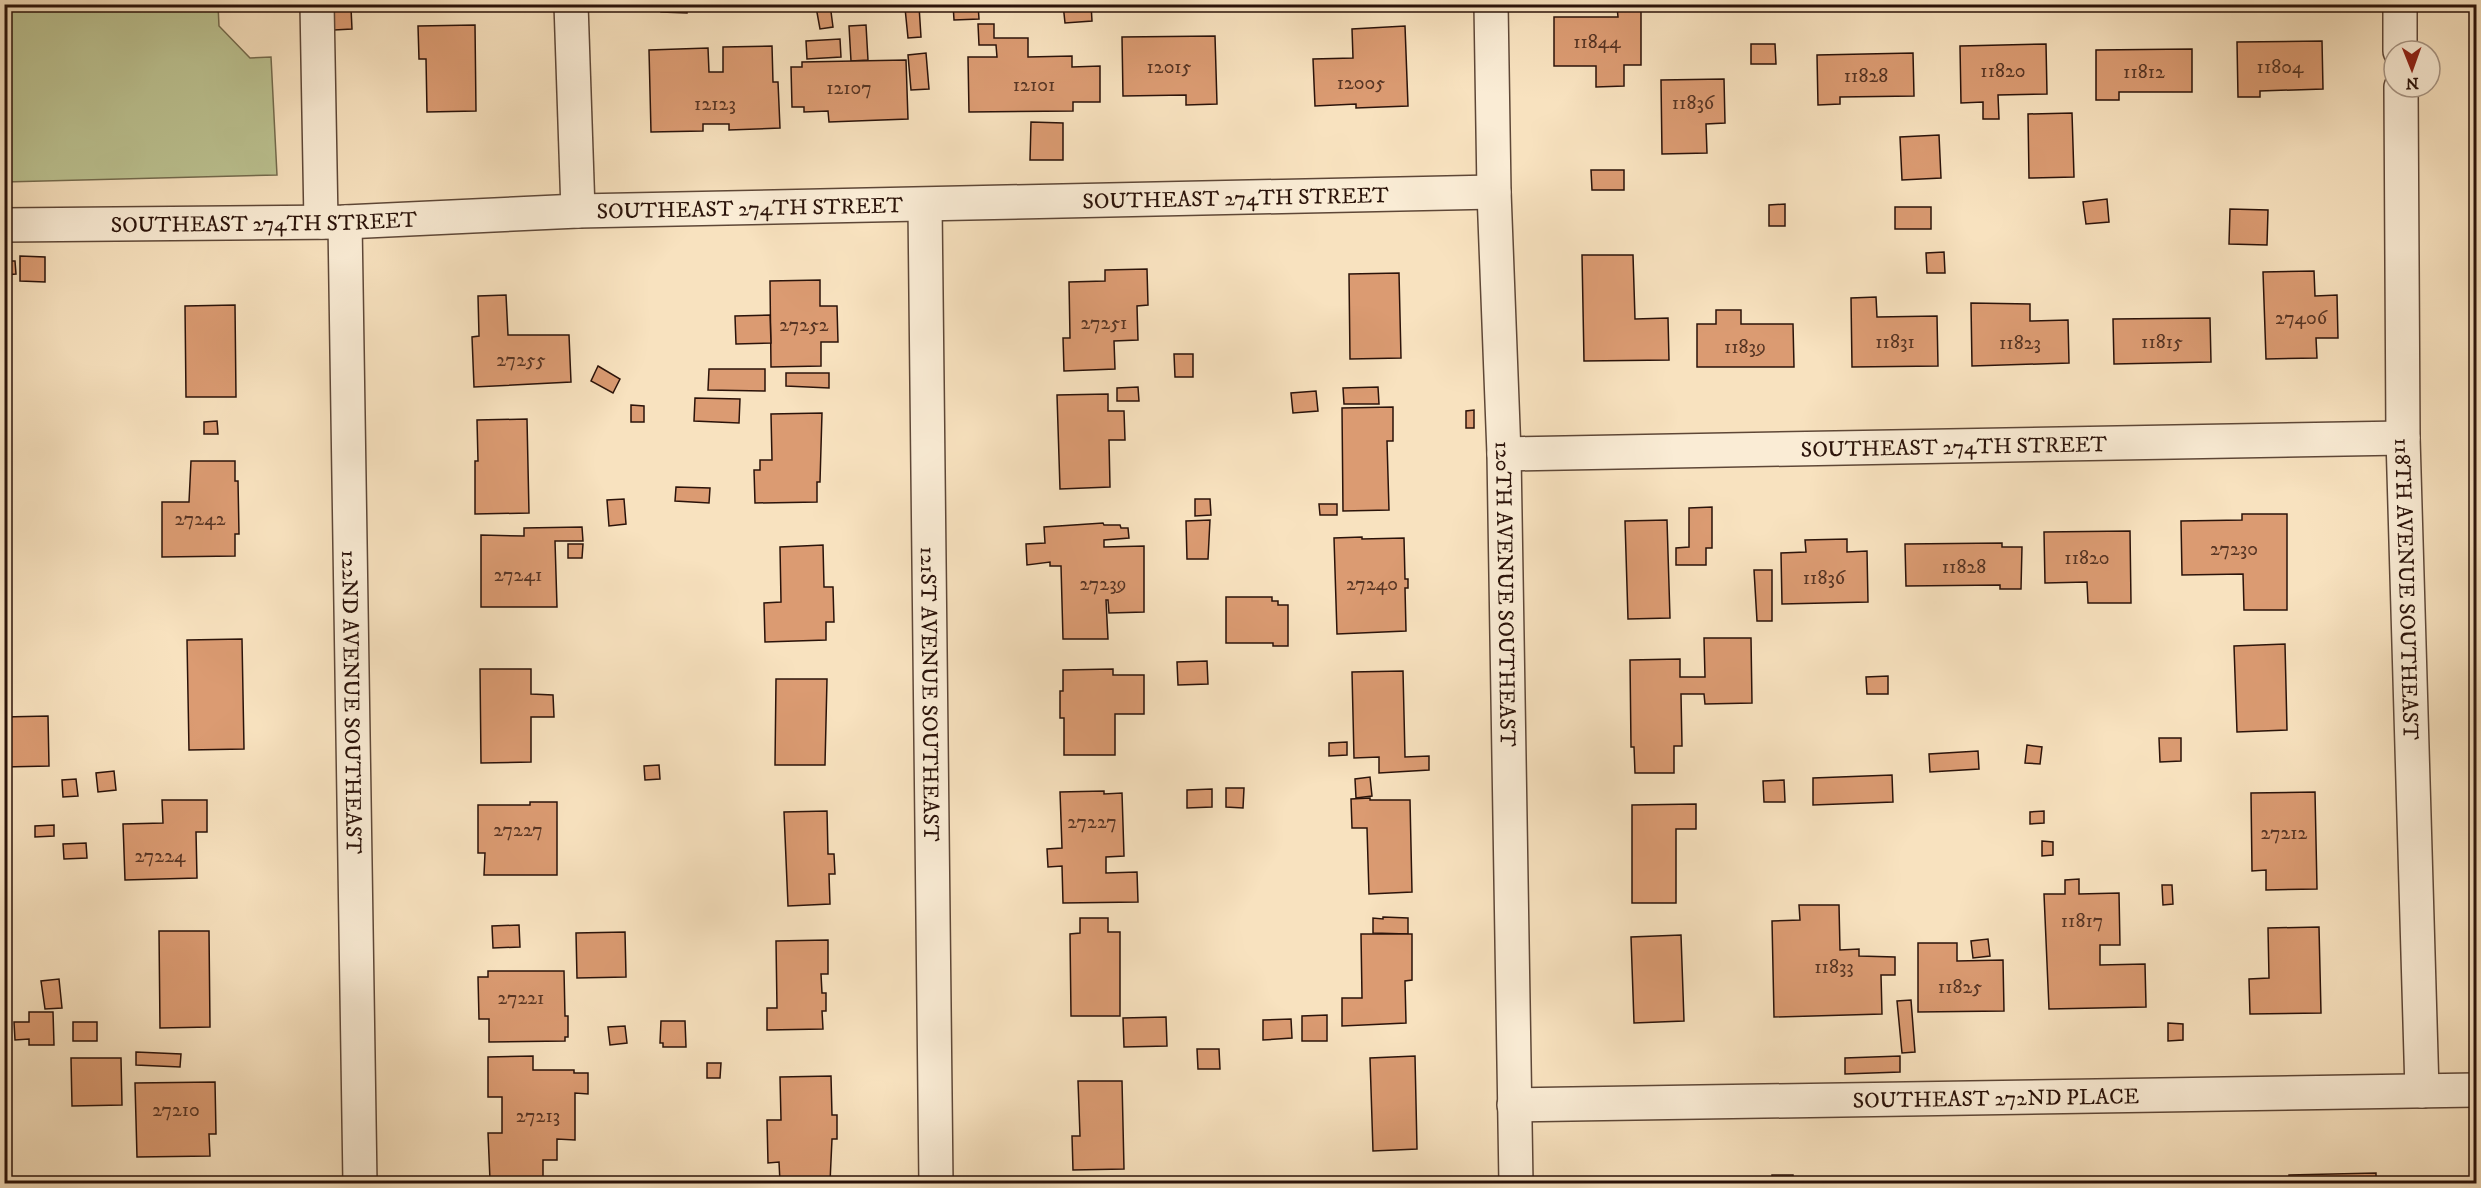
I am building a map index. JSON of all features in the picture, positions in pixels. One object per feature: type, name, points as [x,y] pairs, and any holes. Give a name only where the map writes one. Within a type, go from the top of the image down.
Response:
[{"type":"street","name":"122ND AVENUE SOUTHEAST","points":[[317,4],[333,222],[360,1184]]},
{"type":"street","points":[[571,4],[578,211]]},
{"type":"street","name":"120TH AVENUE SOUTHEAST","points":[[1491,4],[1494,192],[1504,454],[1516,1184]]},
{"type":"street","points":[[2400,4],[2400,39]]},
{"type":"street","name":"118TH AVENUE SOUTHEAST","points":[[2401,99],[2403,438],[2422,1091]]},
{"type":"street","name":"SOUTHEAST 274TH STREET","points":[[4,225],[333,222],[578,211],[1494,192]]},
{"type":"street","name":"121ST AVENUE SOUTHEAST","points":[[925,205],[936,1184]]},
{"type":"street","name":"SOUTHEAST 274TH STREET","points":[[1504,454],[2403,438]]},
{"type":"street","name":"SOUTHEAST 272ND PLACE","points":[[1514,1105],[2476,1090]]},
{"type":"green space","points":[[4,5],[218,5],[219,26],[250,58],[271,57],[277,175],[5,182]]},
{"type":"building","points":[[661,4],[687,4],[687,13],[661,12]]},
{"type":"building","points":[[830,4],[833,27],[820,29],[816,7]]},
{"type":"building","points":[[953,4],[978,4],[979,19],[954,20]]},
{"type":"building","points":[[1063,4],[1091,4],[1092,21],[1065,23]]},
{"type":"building","points":[[919,6],[921,37],[908,38],[905,8]]},
{"type":"building","points":[[1617,7],[1641,7],[1641,65],[1624,65],[1624,86],[1596,87],[1596,66],[1554,66],[1554,17],[1618,17]]},
{"type":"building","points":[[333,8],[351,8],[352,29],[334,30]]},
{"type":"building","points":[[978,24],[994,24],[994,38],[1028,38],[1028,57],[1072,56],[1072,67],[1100,66],[1100,102],[1073,102],[1073,111],[969,112],[968,57],[997,57],[996,45],[979,45]]},
{"type":"building","points":[[475,25],[476,111],[427,112],[426,59],[419,59],[418,26]]},
{"type":"building","points":[[866,25],[868,60],[851,61],[849,26]]},
{"type":"building","points":[[1405,26],[1408,106],[1356,108],[1356,104],[1315,106],[1313,59],[1353,58],[1352,29]]},
{"type":"building","points":[[1215,36],[1217,104],[1186,105],[1186,95],[1123,96],[1122,37]]},
{"type":"building","points":[[840,39],[841,57],[807,59],[806,41]]},
{"type":"building","points":[[2322,41],[2323,89],[2260,91],[2260,97],[2238,97],[2237,42]]},
{"type":"building","points":[[1751,44],[1775,44],[1776,64],[1751,64]]},
{"type":"building","points":[[2046,44],[2047,94],[1998,95],[1999,119],[1983,119],[1983,102],[1961,103],[1960,46]]},
{"type":"building","points":[[772,46],[773,82],[778,82],[780,128],[729,130],[729,124],[703,124],[703,131],[651,132],[649,50],[708,48],[709,72],[723,72],[723,47]]},
{"type":"building","points":[[2192,49],[2192,92],[2119,92],[2119,100],[2096,100],[2096,50]]},
{"type":"building","points":[[926,53],[929,89],[911,90],[908,55]]},
{"type":"building","points":[[1913,53],[1914,96],[1840,97],[1840,104],[1818,105],[1817,55]]},
{"type":"building","points":[[906,60],[908,119],[829,122],[828,111],[804,112],[804,107],[792,107],[791,67],[802,67],[802,62]]},
{"type":"building","points":[[1724,79],[1725,123],[1706,124],[1707,153],[1662,154],[1661,80]]},
{"type":"building","points":[[2072,113],[2074,177],[2029,178],[2028,114]]},
{"type":"building","points":[[1031,122],[1063,123],[1063,160],[1030,160]]},
{"type":"building","points":[[1939,135],[1941,178],[1902,180],[1900,137]]},
{"type":"building","points":[[1591,170],[1624,170],[1624,190],[1592,190]]},
{"type":"building","points":[[2107,199],[2109,222],[2086,224],[2083,202]]},
{"type":"building","points":[[1785,204],[1785,226],[1769,226],[1769,205]]},
{"type":"building","points":[[1895,207],[1931,207],[1931,229],[1895,229]]},
{"type":"building","points":[[2230,209],[2268,210],[2267,245],[2229,244]]},
{"type":"building","points":[[1944,252],[1945,273],[1927,273],[1926,253]]},
{"type":"building","points":[[1582,255],[1633,255],[1635,319],[1668,318],[1669,360],[1584,361]]},
{"type":"building","points":[[2470,255],[2476,255],[2476,275],[2470,275]]},
{"type":"building","points":[[20,256],[45,257],[45,282],[20,281]]},
{"type":"building","points":[[4,261],[15,261],[16,274],[4,275]]},
{"type":"building","points":[[1147,269],[1148,305],[1137,306],[1138,340],[1114,341],[1115,369],[1064,371],[1063,338],[1070,338],[1069,282],[1105,281],[1105,270]]},
{"type":"building","points":[[2314,271],[2315,296],[2337,295],[2338,338],[2316,338],[2317,358],[2266,359],[2263,272]]},
{"type":"building","points":[[1399,273],[1401,358],[1350,359],[1349,274]]},
{"type":"building","points":[[820,280],[820,306],[837,306],[838,342],[821,342],[821,366],[771,367],[770,281]]},
{"type":"building","points":[[506,295],[508,335],[569,335],[571,382],[474,387],[472,337],[479,336],[478,296]]},
{"type":"building","points":[[1876,297],[1877,317],[1937,316],[1938,366],[1852,367],[1851,298]]},
{"type":"building","points":[[1971,303],[2030,304],[2030,321],[2068,320],[2069,363],[1972,366]]},
{"type":"building","points":[[235,305],[236,397],[186,397],[185,306]]},
{"type":"building","points":[[1716,310],[1741,310],[1741,324],[1793,324],[1794,367],[1697,367],[1697,324],[1716,324]]},
{"type":"building","points":[[770,315],[771,343],[736,344],[735,316]]},
{"type":"building","points":[[2210,318],[2211,362],[2114,364],[2113,319]]},
{"type":"building","points":[[1174,354],[1193,354],[1193,377],[1175,377]]},
{"type":"building","points":[[598,366],[620,379],[613,393],[591,381]]},
{"type":"building","points":[[709,369],[765,369],[765,391],[708,390]]},
{"type":"building","points":[[786,373],[829,373],[829,388],[786,386]]},
{"type":"building","points":[[1138,387],[1139,401],[1117,401],[1117,388]]},
{"type":"building","points":[[1378,387],[1379,404],[1344,404],[1343,388]]},
{"type":"building","points":[[1316,391],[1318,411],[1293,413],[1291,393]]},
{"type":"building","points":[[1108,394],[1108,411],[1124,411],[1125,440],[1109,440],[1110,487],[1060,489],[1057,395]]},
{"type":"building","points":[[695,398],[740,399],[739,423],[694,421]]},
{"type":"building","points":[[631,405],[644,406],[644,422],[631,422]]},
{"type":"building","points":[[1393,407],[1393,441],[1387,441],[1389,510],[1343,511],[1342,408]]},
{"type":"building","points":[[1474,410],[1474,428],[1466,428],[1466,411]]},
{"type":"building","points":[[822,413],[820,482],[817,482],[817,502],[755,503],[754,470],[760,470],[760,460],[772,460],[771,414]]},
{"type":"building","points":[[527,419],[529,513],[475,514],[475,461],[478,461],[477,420]]},
{"type":"building","points":[[217,421],[218,434],[204,434],[204,422]]},
{"type":"building","points":[[4,444],[8,444],[10,492],[4,493]]},
{"type":"building","points":[[191,461],[235,461],[235,481],[238,481],[239,534],[235,534],[235,556],[162,557],[162,502],[189,502]]},
{"type":"building","points":[[676,487],[710,488],[709,503],[675,501]]},
{"type":"building","points":[[624,499],[626,524],[609,526],[607,500]]},
{"type":"building","points":[[1195,499],[1210,499],[1211,515],[1195,516]]},
{"type":"building","points":[[1319,504],[1337,504],[1337,515],[1320,515]]},
{"type":"building","points":[[1712,507],[1712,548],[1706,548],[1706,565],[1676,565],[1676,548],[1689,547],[1689,508]]},
{"type":"building","points":[[2242,514],[2287,514],[2287,610],[2244,610],[2243,574],[2182,575],[2181,521],[2242,520]]},
{"type":"building","points":[[1210,520],[1208,559],[1187,559],[1186,521]]},
{"type":"building","points":[[1667,520],[1670,618],[1628,619],[1625,521]]},
{"type":"building","points":[[1103,523],[1128,528],[1129,538],[1104,540],[1104,547],[1144,546],[1144,612],[1109,613],[1108,600],[1106,600],[1108,639],[1063,639],[1061,566],[1050,566],[1050,562],[1027,565],[1026,544],[1045,543],[1044,527]]},
{"type":"building","points":[[582,527],[583,541],[555,541],[557,607],[481,607],[481,535],[524,536],[524,528]]},
{"type":"building","points":[[2130,531],[2131,603],[2088,603],[2087,582],[2045,583],[2044,532]]},
{"type":"building","points":[[1362,537],[1362,539],[1404,538],[1405,579],[1408,579],[1408,588],[1405,588],[1406,631],[1337,634],[1334,538]]},
{"type":"building","points":[[1847,539],[1847,552],[1867,551],[1868,602],[1782,604],[1781,553],[1806,552],[1805,540]]},
{"type":"building","points":[[2002,543],[2002,547],[2022,547],[2021,589],[2000,589],[2000,585],[1906,586],[1905,544]]},
{"type":"building","points":[[568,544],[583,544],[582,558],[568,558]]},
{"type":"building","points":[[823,545],[824,587],[833,587],[834,622],[826,622],[826,640],[765,642],[764,603],[781,602],[780,547]]},
{"type":"building","points":[[1754,570],[1772,570],[1772,621],[1757,621]]},
{"type":"building","points":[[1226,597],[1272,597],[1272,601],[1278,601],[1278,605],[1288,605],[1288,646],[1273,646],[1273,643],[1226,643]]},
{"type":"building","points":[[1704,638],[1751,638],[1752,703],[1705,704],[1704,694],[1681,694],[1682,746],[1674,746],[1674,773],[1635,773],[1634,747],[1631,747],[1630,660],[1680,659],[1680,677],[1705,677]]},
{"type":"building","points":[[242,639],[244,749],[189,750],[187,640]]},
{"type":"building","points":[[2285,644],[2287,730],[2237,732],[2234,646]]},
{"type":"building","points":[[1207,661],[1208,684],[1178,685],[1177,662]]},
{"type":"building","points":[[480,669],[531,669],[531,694],[553,695],[554,717],[531,717],[531,762],[481,763]]},
{"type":"building","points":[[1113,669],[1113,675],[1144,675],[1144,714],[1115,714],[1115,755],[1064,755],[1064,718],[1060,718],[1063,670]]},
{"type":"building","points":[[1403,671],[1405,757],[1429,756],[1429,770],[1379,773],[1379,757],[1354,758],[1352,672]]},
{"type":"building","points":[[1888,676],[1888,694],[1867,694],[1866,677]]},
{"type":"building","points":[[776,679],[827,679],[825,765],[775,765]]},
{"type":"building","points":[[48,716],[49,766],[4,767],[4,717]]},
{"type":"building","points":[[2159,738],[2181,738],[2181,761],[2160,762]]},
{"type":"building","points":[[1347,742],[1347,755],[1329,756],[1329,743]]},
{"type":"building","points":[[2027,745],[2042,747],[2040,764],[2025,763]]},
{"type":"building","points":[[1978,751],[1979,769],[1930,772],[1929,754]]},
{"type":"building","points":[[659,765],[660,779],[645,780],[644,766]]},
{"type":"building","points":[[114,771],[116,790],[98,792],[96,773]]},
{"type":"building","points":[[1892,775],[1893,802],[1813,805],[1813,778]]},
{"type":"building","points":[[1370,777],[1372,796],[1356,798],[1355,779]]},
{"type":"building","points":[[76,779],[78,796],[63,797],[62,780]]},
{"type":"building","points":[[1784,780],[1785,802],[1764,802],[1763,781]]},
{"type":"building","points":[[1226,788],[1244,788],[1243,808],[1226,807]]},
{"type":"building","points":[[1212,789],[1212,807],[1187,808],[1187,790]]},
{"type":"building","points":[[1104,791],[1104,794],[1122,793],[1124,856],[1106,857],[1106,873],[1137,872],[1138,902],[1063,903],[1062,866],[1048,867],[1047,849],[1062,848],[1060,792]]},
{"type":"building","points":[[2315,792],[2317,889],[2266,890],[2266,870],[2252,871],[2251,793]]},
{"type":"building","points":[[1370,798],[1370,800],[1410,800],[1412,892],[1369,894],[1367,828],[1352,828],[1351,799]]},
{"type":"building","points":[[162,800],[207,800],[207,832],[196,832],[197,878],[125,880],[123,824],[163,823]]},
{"type":"building","points":[[530,802],[557,802],[557,875],[484,875],[485,853],[478,853],[478,805],[530,805]]},
{"type":"building","points":[[1696,804],[1696,829],[1676,829],[1676,903],[1632,903],[1632,805]]},
{"type":"building","points":[[827,811],[828,854],[834,854],[835,874],[829,874],[830,904],[788,906],[784,812]]},
{"type":"building","points":[[2044,811],[2044,823],[2030,824],[2030,812]]},
{"type":"building","points":[[54,825],[54,836],[35,837],[35,826]]},
{"type":"building","points":[[2042,841],[2053,842],[2053,855],[2042,856]]},
{"type":"building","points":[[86,843],[87,858],[64,859],[63,844]]},
{"type":"building","points":[[2079,879],[2079,894],[2119,893],[2120,945],[2100,945],[2100,965],[2145,964],[2146,1007],[2049,1009],[2044,894],[2065,894],[2065,880]]},
{"type":"building","points":[[2162,885],[2172,885],[2173,904],[2163,905]]},
{"type":"building","points":[[1799,905],[1839,905],[1840,950],[1859,949],[1859,956],[1895,957],[1895,975],[1881,975],[1882,1014],[1774,1017],[1772,921],[1800,920]]},
{"type":"building","points":[[1383,917],[1408,918],[1408,934],[1373,933],[1373,918],[1383,919]]},
{"type":"building","points":[[1080,918],[1108,918],[1108,932],[1120,932],[1120,1016],[1071,1016],[1070,934],[1080,933]]},
{"type":"building","points":[[519,925],[520,947],[493,948],[492,926]]},
{"type":"building","points":[[2319,927],[2321,1013],[2250,1014],[2249,979],[2269,978],[2268,928]]},
{"type":"building","points":[[159,931],[209,931],[210,1027],[160,1028]]},
{"type":"building","points":[[625,932],[626,977],[577,978],[576,933]]},
{"type":"building","points":[[1361,934],[1412,934],[1412,980],[1405,981],[1406,1023],[1342,1026],[1342,998],[1362,998]]},
{"type":"building","points":[[1681,935],[1684,1021],[1634,1023],[1631,937]]},
{"type":"building","points":[[1988,939],[1990,956],[1973,958],[1971,941]]},
{"type":"building","points":[[828,940],[828,974],[821,974],[822,993],[826,993],[826,1011],[822,1011],[823,1029],[767,1030],[767,1008],[777,1008],[776,941]]},
{"type":"building","points":[[1918,943],[1957,943],[1957,961],[2003,960],[2004,1011],[1918,1012]]},
{"type":"building","points":[[488,971],[564,971],[565,1016],[568,1016],[568,1037],[565,1037],[565,1041],[489,1042],[489,1019],[479,1019],[478,977],[488,977]]},
{"type":"building","points":[[59,979],[62,1008],[45,1009],[41,981]]},
{"type":"building","points":[[1911,1000],[1915,1052],[1902,1053],[1897,1001]]},
{"type":"building","points":[[29,1012],[53,1012],[54,1045],[29,1045],[29,1039],[15,1040],[14,1022],[29,1022]]},
{"type":"building","points":[[1327,1015],[1327,1041],[1302,1041],[1302,1016]]},
{"type":"building","points":[[1166,1017],[1167,1046],[1124,1047],[1123,1018]]},
{"type":"building","points":[[1291,1019],[1292,1038],[1263,1040],[1263,1020]]},
{"type":"building","points":[[661,1021],[685,1021],[686,1047],[663,1047],[663,1043],[660,1043]]},
{"type":"building","points":[[73,1022],[97,1022],[97,1041],[73,1041]]},
{"type":"building","points":[[2168,1023],[2183,1024],[2183,1040],[2168,1041]]},
{"type":"building","points":[[625,1026],[627,1043],[610,1045],[608,1027]]},
{"type":"building","points":[[1197,1049],[1219,1049],[1220,1069],[1198,1069]]},
{"type":"building","points":[[136,1052],[181,1054],[180,1067],[136,1065]]},
{"type":"building","points":[[533,1056],[533,1070],[574,1070],[574,1073],[588,1073],[588,1094],[575,1093],[575,1140],[557,1139],[557,1160],[543,1160],[543,1181],[490,1180],[488,1133],[502,1133],[502,1097],[488,1097],[488,1057]]},
{"type":"building","points":[[1415,1056],[1417,1149],[1373,1151],[1370,1058]]},
{"type":"building","points":[[1900,1056],[1900,1072],[1845,1074],[1845,1058]]},
{"type":"building","points":[[71,1058],[121,1058],[122,1105],[72,1106]]},
{"type":"building","points":[[707,1063],[721,1063],[720,1078],[707,1078]]},
{"type":"building","points":[[831,1076],[832,1115],[837,1115],[837,1139],[832,1139],[830,1182],[780,1182],[779,1162],[768,1163],[767,1120],[781,1120],[780,1077]]},
{"type":"building","points":[[1078,1081],[1122,1081],[1124,1169],[1073,1170],[1072,1136],[1080,1136]]},
{"type":"building","points":[[215,1082],[216,1134],[209,1134],[210,1156],[137,1157],[135,1083]]},
{"type":"building","points":[[2376,1173],[2376,1184],[2289,1184],[2289,1175]]},
{"type":"building","points":[[1772,1175],[1793,1175],[1793,1183],[1816,1184],[1772,1184]]},
{"type":"building","points":[[2476,1177],[2476,1184],[2418,1184],[2418,1178]]},
{"type":"building","points":[[2237,1178],[2237,1184],[2177,1184],[2177,1180]]},
{"type":"building","points":[[2094,1179],[2094,1184],[2027,1184],[2027,1181]]},
{"type":"building","points":[[1957,1180],[1957,1184],[1875,1184],[1875,1182]]}]
